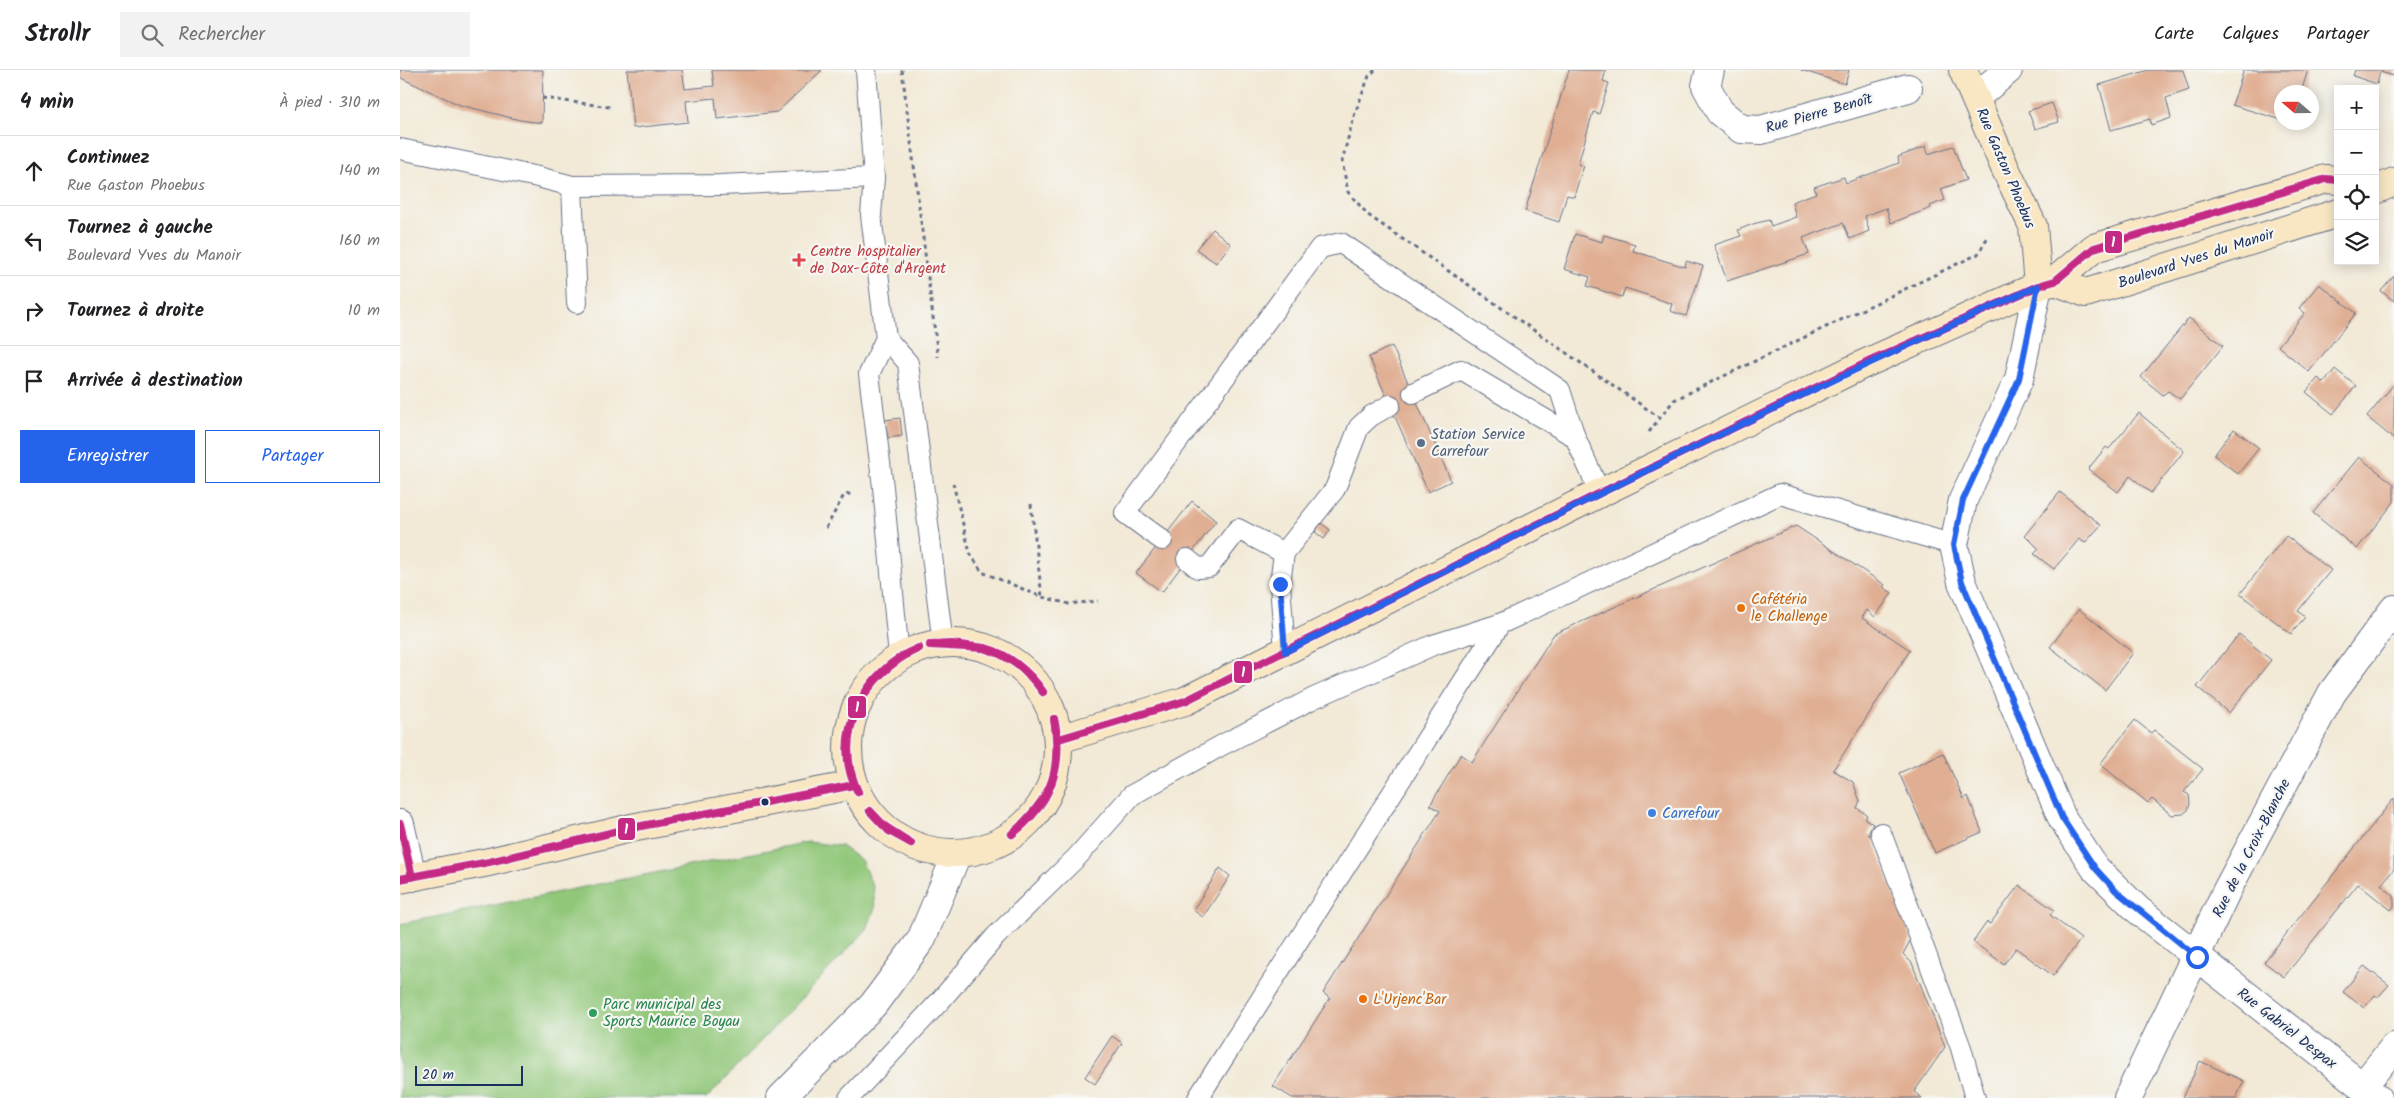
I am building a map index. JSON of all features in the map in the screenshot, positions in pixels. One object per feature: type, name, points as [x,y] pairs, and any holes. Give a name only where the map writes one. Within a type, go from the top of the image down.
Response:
[{"type":"main road","name":"Rue Gaston Phoebus","points":[[1963,70],[2005,168],[2033,226],[2047,284]]},
{"type":"main road","points":[[1059,739],[1186,700],[1600,493],[1864,364],[2047,284],[2094,248],[2326,179],[2334,180]]},
{"type":"main road","name":"Boulevard Yves du Manoir","points":[[2047,284],[2086,293],[2334,214]]},
{"type":"main road","points":[[944,644],[984,646],[1013,660],[1036,681],[1052,709],[1059,739],[1056,773],[1043,804],[1026,824],[1020,830],[990,847],[957,854],[925,850],[895,836],[871,814],[854,785],[848,762],[848,737],[853,713],[865,691],[880,672],[899,657],[922,646],[944,644]]},
{"type":"main road","points":[[406,878],[490,862],[631,828],[854,785]]},
{"type":"street","name":"Rue Pierre Benoît","points":[[1710,70],[1706,86],[1720,112],[1741,129],[1761,130],[1908,88]]},
{"type":"street","points":[[1976,97],[2008,70]]},
{"type":"street","name":"Rue Gaston Phoebus","points":[[2047,284],[2019,379],[1963,500],[1954,545],[1962,582],[2062,818],[2095,868],[2116,891],[2197,957]]},
{"type":"street","name":"Rue de la Croix-Blanche","points":[[2128,1098],[2197,957],[2227,890],[2332,694],[2394,609]]},
{"type":"street","points":[[400,824],[406,878]]},
{"type":"street","points":[[781,1098],[872,1005],[921,940],[957,854]]},
{"type":"street","name":"Rue Gabriel Despax","points":[[2197,957],[2370,1092]]},
{"type":"street","points":[[2370,1092],[2394,1047]]},
{"type":"lane","points":[[866,70],[874,178],[871,215],[886,338],[869,374],[883,487],[899,657]]},
{"type":"lane","points":[[400,149],[538,176],[572,186],[720,185],[874,178]]},
{"type":"lane","points":[[572,186],[577,303]]},
{"type":"lane","points":[[1162,540],[1125,513],[1320,248],[1341,243],[1560,390],[1575,437],[1600,493]]},
{"type":"lane","points":[[886,338],[908,363],[944,644]]},
{"type":"lane","points":[[1413,393],[1461,370],[1575,437]]},
{"type":"lane","points":[[1285,652],[1280,584],[1284,553],[1335,489],[1359,427],[1371,416],[1390,405]]},
{"type":"lane","points":[[849,1098],[940,1001],[996,936],[1077,857],[1132,795],[1224,744],[1314,698],[1433,645],[1500,624],[1780,494],[1954,545]]},
{"type":"lane","points":[[1187,559],[1198,568],[1208,567],[1238,529],[1284,553]]},
{"type":"lane","points":[[1198,1098],[1500,624]]},
{"type":"lane","points":[[1881,833],[1961,1048],[1975,1098]]},
{"type":"path","points":[[902,70],[938,358]]},
{"type":"path","points":[[1374,70],[1369,76],[1354,116],[1342,161],[1348,192],[1368,215],[1660,418]]},
{"type":"path","points":[[542,98],[610,107]]},
{"type":"path","points":[[1648,433],[1674,400],[1978,254],[1989,236]]},
{"type":"path","points":[[953,474],[970,553],[982,572],[1042,597],[1069,604],[1098,601]]},
{"type":"path","points":[[923,478],[955,484]]},
{"type":"path","points":[[1031,504],[1042,597]]},
{"type":"green space","name":"Parc municipal des Sports Maurice Boyau","points":[[808,842],[841,846],[861,860],[873,887],[875,908],[867,929],[707,1098],[400,1098],[400,924]]},
{"type":"building","points":[[400,70],[543,70],[542,123],[520,120],[460,105],[403,79],[400,77]]},
{"type":"building","points":[[627,70],[682,70],[685,89],[714,86],[712,70],[822,70],[777,112],[717,119],[715,98],[686,101],[688,122],[633,128]]},
{"type":"building","points":[[1569,70],[1606,70],[1603,81],[1609,83],[1599,114],[1593,112],[1578,164],[1584,166],[1574,197],[1567,195],[1559,222],[1525,211]]},
{"type":"building","points":[[1801,70],[1849,70],[1845,84]]},
{"type":"building","points":[[2149,70],[2183,70],[2189,90],[2166,98],[2171,118],[2151,125],[2150,119],[2111,130],[2099,85]]},
{"type":"building","points":[[2244,70],[2308,70],[2303,85],[2274,85],[2274,118],[2232,105]]},
{"type":"building","points":[[2355,70],[2394,70],[2394,76],[2380,72],[2377,84],[2353,76]]},
{"type":"building","points":[[2052,103],[2059,122],[2035,129],[2028,111]]},
{"type":"building","points":[[1926,146],[1928,154],[1953,146],[1966,180],[1941,189],[1945,200],[1930,206],[1931,208],[1891,223],[1886,208],[1865,216],[1869,231],[1850,239],[1843,223],[1803,238],[1809,254],[1727,281],[1714,245],[1741,236],[1738,230],[1753,224],[1769,220],[1771,226],[1796,217],[1792,202],[1816,193],[1814,187],[1844,177],[1846,183],[1899,163],[1898,157]]},
{"type":"building","points":[[1213,229],[1231,244],[1216,263],[1196,249]]},
{"type":"building","points":[[1575,234],[1602,242],[1604,235],[1635,244],[1633,251],[1685,267],[1686,261],[1703,266],[1686,316],[1670,311],[1672,304],[1625,288],[1622,297],[1587,286],[1590,277],[1564,269]]},
{"type":"building","points":[[2394,276],[2394,301],[2381,291]]},
{"type":"building","points":[[2319,284],[2356,313],[2309,372],[2278,346],[2305,313],[2299,308]]},
{"type":"building","points":[[2189,318],[2223,346],[2180,399],[2168,391],[2163,395],[2141,377]]},
{"type":"building","name":"Station Service Carrefour","points":[[1392,346],[1451,481],[1428,492],[1369,357]]},
{"type":"building","points":[[2335,369],[2356,386],[2333,414],[2306,392],[2318,378],[2324,383]]},
{"type":"building","points":[[2394,384],[2394,439],[2367,417]]},
{"type":"building","points":[[2139,413],[2184,451],[2151,493],[2130,476],[2118,492],[2088,469],[2106,447],[2109,449]]},
{"type":"building","points":[[900,418],[902,436],[888,438],[885,420]]},
{"type":"building","points":[[2234,429],[2259,448],[2238,474],[2214,455]]},
{"type":"building","points":[[2359,457],[2394,484],[2394,502],[2357,549],[2313,513]]},
{"type":"building","points":[[2060,492],[2101,525],[2085,543],[2079,539],[2054,569],[2034,554],[2039,549],[2025,535]]},
{"type":"building","points":[[1192,501],[1216,521],[1162,592],[1136,573]]},
{"type":"building","points":[[1321,523],[1330,530],[1324,539],[1315,532]]},
{"type":"building","name":"Carrefour","points":[[1796,526],[1885,585],[1883,587],[1892,593],[1875,617],[1867,610],[1862,618],[1910,650],[1833,770],[1853,782],[1860,801],[1857,808],[1867,815],[1865,819],[1873,824],[1868,834],[1873,838],[1911,939],[1903,954],[1912,963],[1945,1047],[1914,1092],[1922,1098],[1292,1098],[1273,1086],[1330,998],[1323,993],[1440,811],[1430,805],[1461,754],[1472,762],[1554,634]]},
{"type":"building","points":[[2286,536],[2331,570],[2298,611],[2305,617],[2291,634],[2240,594]]},
{"type":"building","points":[[2079,609],[2133,653],[2105,690],[2050,647]]},
{"type":"building","points":[[2239,634],[2271,660],[2229,713],[2197,687]]},
{"type":"building","points":[[2135,720],[2151,733],[2154,730],[2203,769],[2184,792],[2189,795],[2190,804],[2188,810],[2183,814],[2172,815],[2152,799],[2148,803],[2100,764]]},
{"type":"building","points":[[1943,753],[1964,799],[1968,796],[1982,832],[1935,853],[1899,773]]},
{"type":"building","points":[[2394,798],[2394,869],[2381,885],[2394,896],[2394,906],[2391,910],[2358,884],[2284,977],[2264,962]]},
{"type":"building","points":[[1220,868],[1230,876],[1203,917],[1193,910]]},
{"type":"building","points":[[2019,885],[2054,910],[2050,915],[2081,939],[2053,976],[2016,948],[2004,964],[1973,942],[1987,922],[1990,924]]},
{"type":"building","points":[[2364,966],[2389,985],[2378,997],[2375,995],[2364,1008],[2343,992]]},
{"type":"building","points":[[1112,1036],[1122,1043],[1095,1084],[1085,1077]]},
{"type":"building","points":[[2200,1061],[2244,1081],[2236,1098],[2183,1098]]},
{"type":"transit line","name":"1","points":[[1059,739],[1185,701],[1600,493],[1864,364],[2038,286],[2055,281],[2094,248],[2326,179],[2334,180]]},
{"type":"transit line","name":"1","points":[[930,645],[952,644],[984,648]]},
{"type":"transit line","name":"1","points":[[930,645],[984,648]]},
{"type":"transit line","name":"1","points":[[858,792],[850,771],[847,750],[850,728],[857,707],[868,688],[882,671],[900,658],[919,648]]},
{"type":"transit line","name":"1","points":[[858,792],[851,770],[848,748],[851,727],[858,707],[868,689],[882,673],[899,659],[919,648]]},
{"type":"transit line","name":"1","points":[[984,648],[1001,654],[1017,664],[1025,670],[1043,692]]},
{"type":"transit line","name":"1","points":[[984,648],[1010,659],[1043,692]]},
{"type":"transit line","name":"1","points":[[1012,834],[1037,808],[1051,783],[1055,770],[1056,755],[1054,719]]},
{"type":"transit line","name":"1","points":[[1012,834],[1036,810],[1045,797],[1051,783],[1056,768],[1057,753],[1054,719]]},
{"type":"transit line","name":"1","points":[[400,879],[489,862],[631,828],[854,785]]},
{"type":"transit line","name":"1","points":[[870,811],[883,825],[911,843]]},
{"type":"transit line","name":"1","points":[[870,811],[889,831],[911,843]]},
{"type":"transit line","name":"1","points":[[400,824],[412,877]]},
{"type":"place","name":"Centre hospitalier de Dax-Côte d'Argent","points":[[799,260]]},
{"type":"place","name":"Station Service Carrefour","points":[[1421,443]]},
{"type":"place","name":"Cafétéria le Challenge","points":[[1741,608]]},
{"type":"place","name":"Carrefour","points":[[1652,813]]},
{"type":"place","name":"L'Urjenc'Bar","points":[[1363,999]]},
{"type":"place","name":"Parc municipal des Sports Maurice Boyau","points":[[593,1013]]},
{"type":"route","points":[[1280,584],[1285,652],[1600,493],[1864,364],[2038,286],[2025,361],[2019,379],[1963,500],[1954,545],[1962,582],[2062,818],[2095,868],[2116,891],[2197,957]]}]
